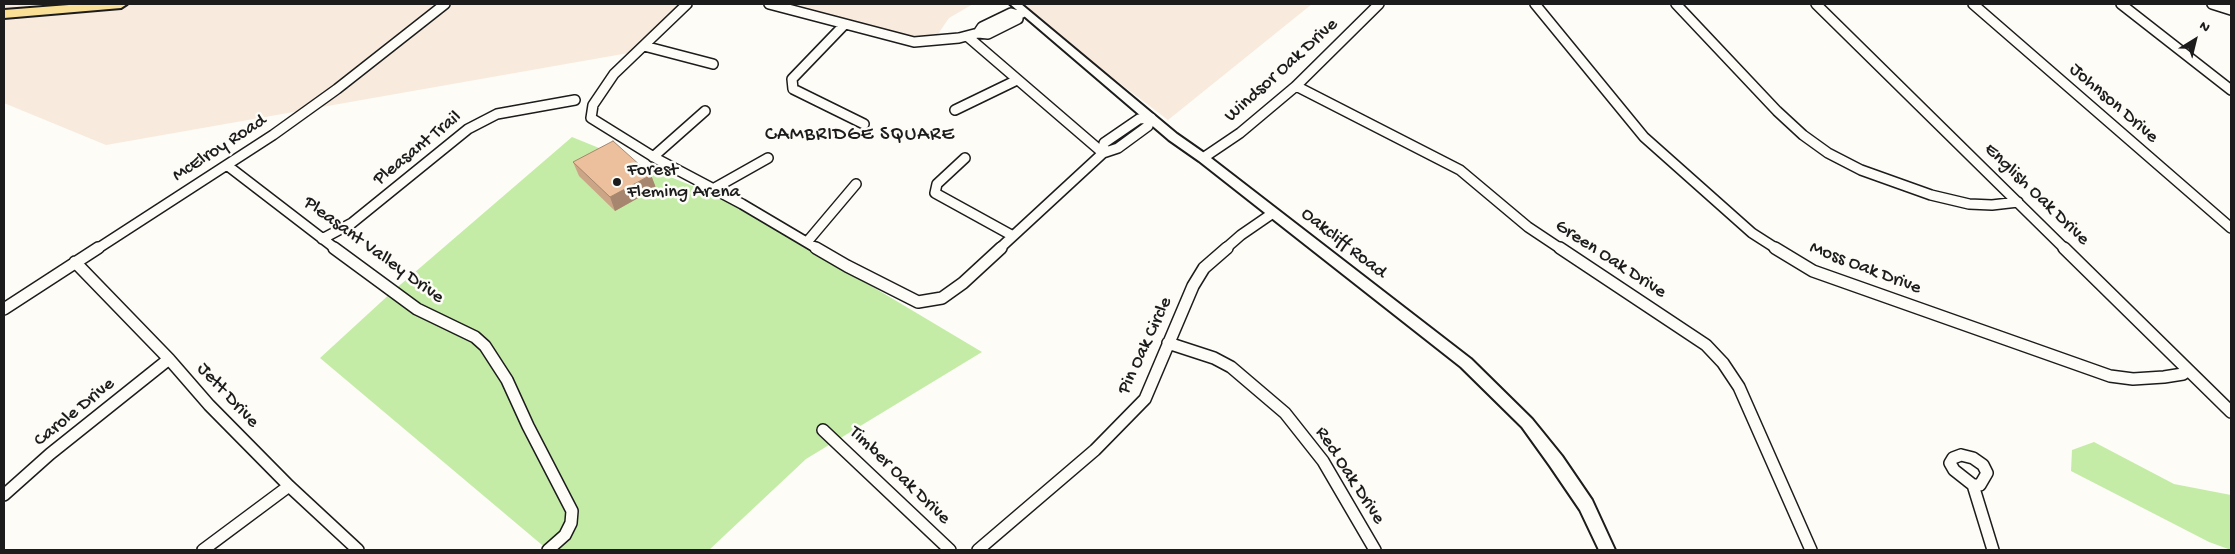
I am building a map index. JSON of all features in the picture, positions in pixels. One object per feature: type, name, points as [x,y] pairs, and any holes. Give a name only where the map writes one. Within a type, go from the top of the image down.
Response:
[{"type":"main road","points":[[4,14],[121,4]]},
{"type":"main road","name":"Oakcliff Road","points":[[1019,10],[1151,118],[1466,363],[1527,423],[1556,461],[1586,504],[1606,550]]},
{"type":"street","name":"McElroy Road","points":[[4,309],[228,166],[337,89],[445,4]]},
{"type":"street","points":[[687,4],[614,74],[593,105],[591,118],[653,156],[847,266],[918,302],[942,298],[963,283],[1103,153],[1118,148],[1148,126],[1151,118]]},
{"type":"street","points":[[769,4],[914,42],[978,33],[988,34],[1018,19],[1019,10]]},
{"type":"street","name":"Windsor Oak Drive","points":[[1203,158],[1240,133],[1296,86],[1379,4]]},
{"type":"street","name":"Moss Oak Drive","points":[[1535,4],[1644,137],[1752,233],[1813,271],[2110,376],[2134,378],[2164,377],[2182,374],[2188,370]]},
{"type":"street","points":[[1676,4],[1777,111],[1802,135],[1828,153],[1861,170],[1931,194],[1969,204],[1992,205],[2018,202]]},
{"type":"street","name":"English Oak Drive","points":[[1816,4],[2231,412]]},
{"type":"street","name":"Johnson Drive","points":[[1973,4],[2231,228]]},
{"type":"street","points":[[2121,4],[2231,90]]},
{"type":"street","points":[[2212,4],[2231,10]]},
{"type":"street","points":[[844,25],[792,79],[793,89],[864,124]]},
{"type":"street","points":[[967,36],[1103,153]]},
{"type":"street","points":[[644,46],[713,64]]},
{"type":"street","points":[[955,110],[1017,80]]},
{"type":"street","name":"Green Oak Drive","points":[[1296,86],[1460,170],[1481,185],[1528,227],[1706,345],[1724,363],[1739,387],[1811,550]]},
{"type":"street","name":"Pleasant Trail","points":[[322,240],[352,223],[382,200],[468,128],[497,114],[575,100]]},
{"type":"street","points":[[653,156],[705,111]]},
{"type":"street","points":[[713,189],[768,158]]},
{"type":"street","points":[[966,158],[937,184],[935,192],[1013,236]]},
{"type":"street","name":"Pleasant Valley Drive","points":[[228,166],[322,240],[417,309],[475,337],[485,346],[508,380],[528,426],[572,511],[571,523],[565,535],[548,550]]},
{"type":"street","points":[[807,242],[856,184]]},
{"type":"street","name":"Pin Oak Circle","points":[[978,550],[1088,457],[1145,399],[1193,286],[1204,268],[1241,235],[1274,213]]},
{"type":"street","name":"Jett Drive","points":[[75,262],[169,358],[209,405],[289,486],[358,550]]},
{"type":"street","name":"Red Oak Drive","points":[[1168,343],[1214,358],[1231,367],[1285,413],[1323,461],[1375,550]]},
{"type":"street","name":"Carole Drive","points":[[4,495],[50,454],[169,358]]},
{"type":"street","name":"Timber Oak Drive","points":[[823,430],[950,550]]},
{"type":"street","points":[[1974,485],[1993,550]]},
{"type":"street","points":[[203,550],[289,486]]},
{"type":"shaded area","points":[[4,4],[692,4],[634,52],[106,145],[4,103]]},
{"type":"shaded area","points":[[795,4],[973,4],[949,18],[931,44]]},
{"type":"shaded area","points":[[1016,4],[1312,4],[1168,120]]},
{"type":"green space","points":[[572,137],[727,200],[982,352],[806,459],[709,550],[548,550],[320,358],[393,291]]},
{"type":"green space","points":[[2094,442],[2174,484],[2231,495],[2231,550],[2209,542],[2071,471],[2072,450]]},
{"type":"building","points":[[613,141],[651,175],[610,197],[573,162]]},
{"type":"place","name":"Forest Fleming Arena","points":[[617,182]]},
{"type":"district","name":"CAMBRIDGE SQUARE","points":[[860,136]]}]
